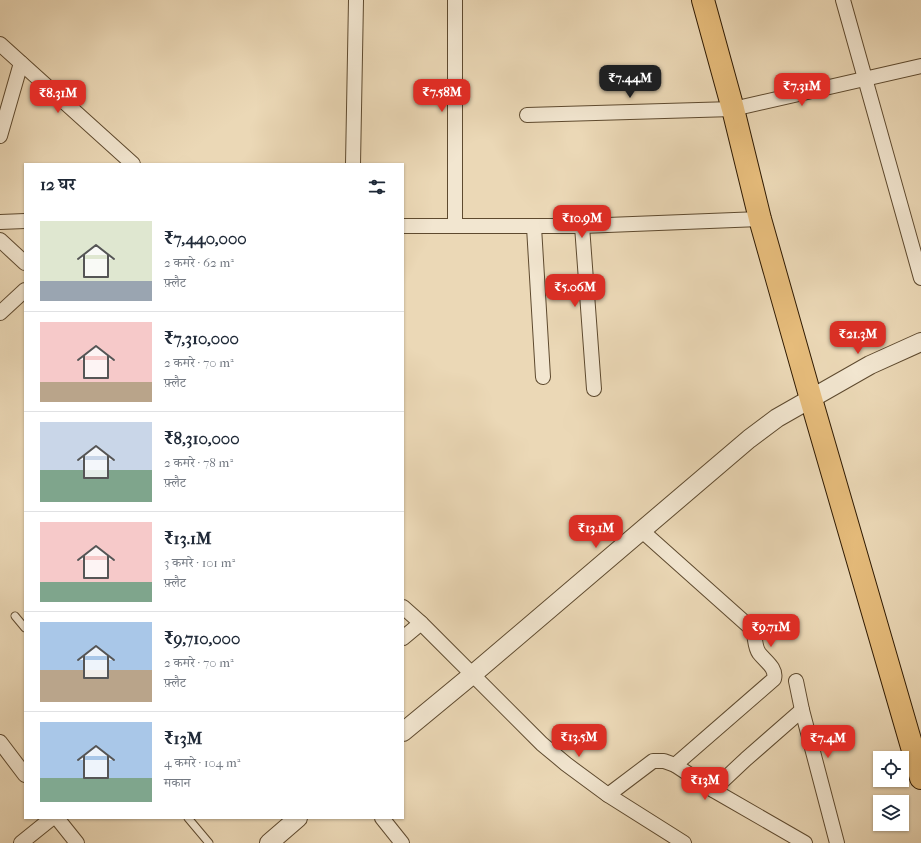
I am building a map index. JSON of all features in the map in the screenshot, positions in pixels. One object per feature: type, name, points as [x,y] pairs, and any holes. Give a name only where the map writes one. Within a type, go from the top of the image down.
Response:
[{"type":"main road","points":[[703,0],[733,109],[760,219],[921,778]]},
{"type":"street","points":[[353,163],[356,0]]},
{"type":"street","points":[[455,0],[455,226]]},
{"type":"street","points":[[844,0],[921,278]]},
{"type":"street","points":[[0,44],[132,163]]},
{"type":"street","points":[[0,136],[21,63]]},
{"type":"street","points":[[527,115],[733,109],[921,66]]},
{"type":"street","points":[[404,226],[582,226],[760,219]]},
{"type":"street","points":[[0,222],[24,221]]},
{"type":"street","points":[[534,226],[543,377]]},
{"type":"street","points":[[582,226],[594,389]]},
{"type":"street","points":[[0,240],[24,262]]},
{"type":"street","points":[[0,313],[24,291]]},
{"type":"street","points":[[404,731],[749,439],[777,418],[870,365],[921,342]]},
{"type":"street","points":[[641,530],[752,629],[755,635],[757,649],[773,669],[775,674],[774,679],[674,765]]},
{"type":"street","points":[[404,608],[542,744],[584,779],[679,842]]},
{"type":"street","points":[[404,637],[421,623]]},
{"type":"street","points":[[796,681],[802,710],[837,843]]},
{"type":"street","points":[[713,790],[802,710]]},
{"type":"street","points":[[0,742],[24,774]]},
{"type":"street","points":[[608,795],[654,761],[664,761],[674,765],[713,790],[805,843]]},
{"type":"street","points":[[21,843],[51,819]]},
{"type":"street","points":[[58,819],[77,843]]},
{"type":"street","points":[[268,843],[297,819]]},
{"type":"street","points":[[383,819],[400,842]]},
{"type":"lane","points":[[15,616],[24,627]]},
{"type":"lane","points":[[189,819],[209,843]]}]
